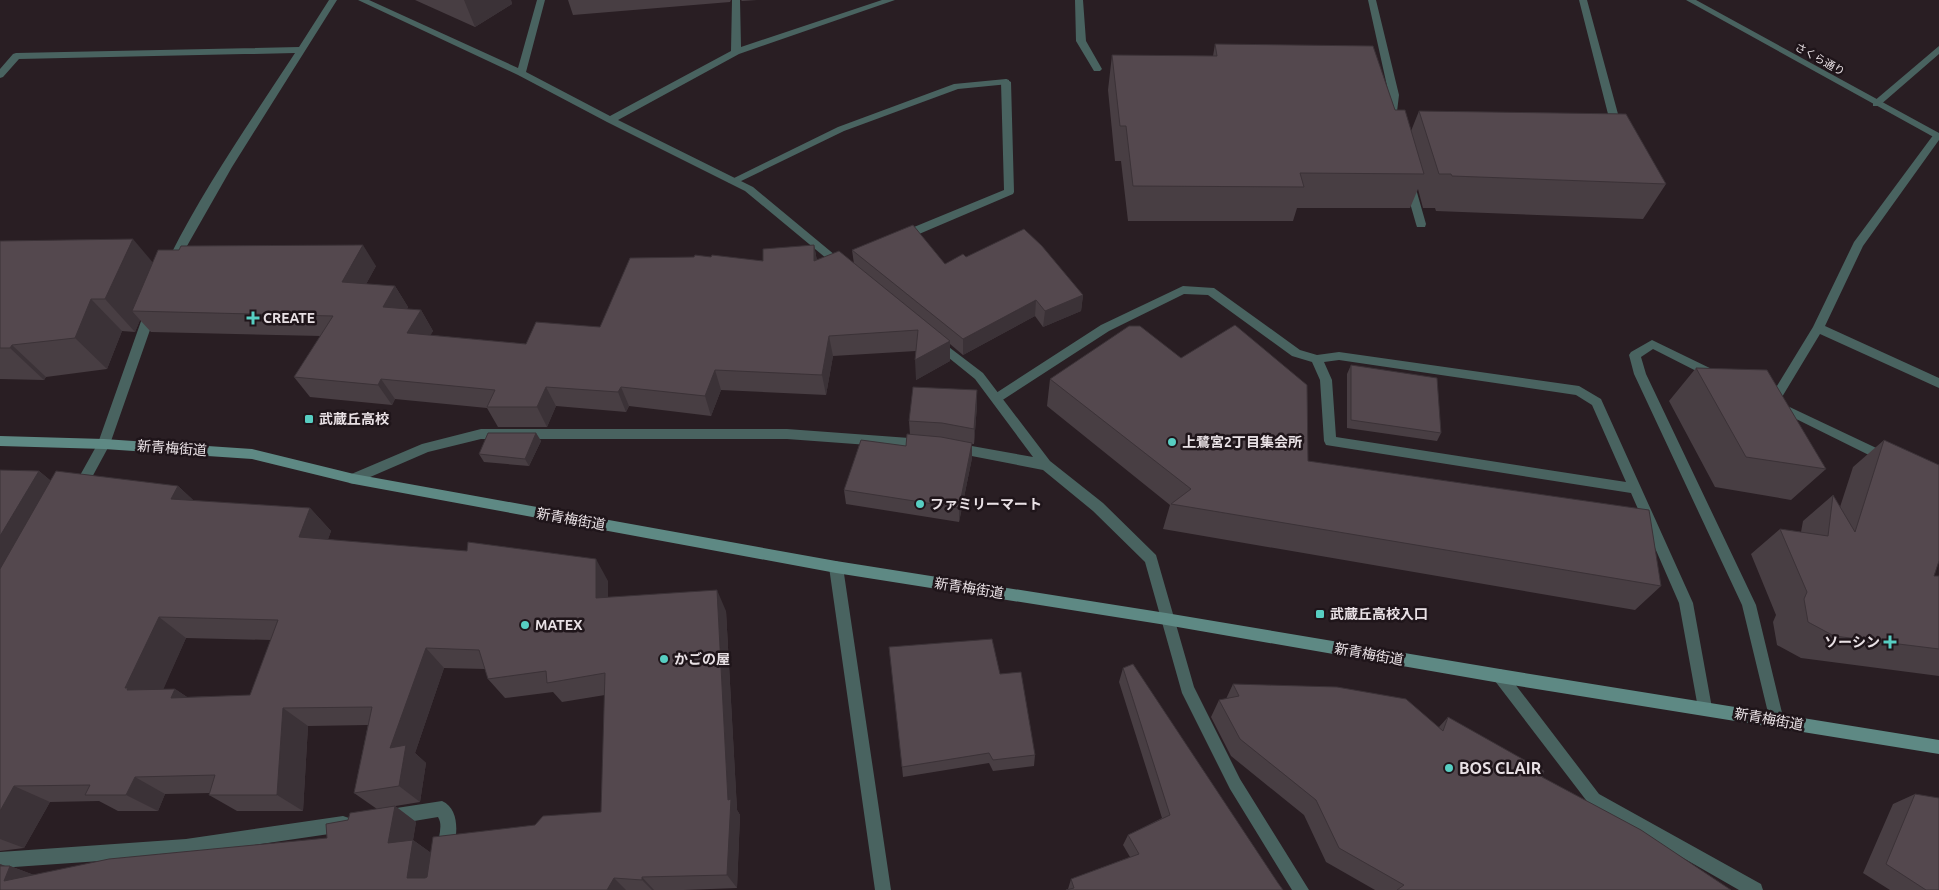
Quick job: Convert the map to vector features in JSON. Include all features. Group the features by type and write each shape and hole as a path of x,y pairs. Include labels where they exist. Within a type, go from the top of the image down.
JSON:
{"main road":[{"name":"新青梅街道","path":"0,442 104,444 252,454 354,479 836,567 1166,619 1500,676 1939,747"}],"street":[{"path":"169,270 180,244 234,153 333,0"},
{"path":"362,0 521,73 610,120 749,189 845,264"},
{"path":"521,73 542,0"},
{"path":"736,0 736,52"},
{"path":"610,120 736,52 891,0"},
{"path":"1079,0 1081,41 1097,69"},
{"path":"1372,0 1394,94 1391,119 1394,129"},
{"path":"1583,0 1613,114"},
{"name":"さくら通り","path":"1690,0 1876,104 1938,136"},
{"path":"1876,104 1939,49"},
{"path":"0,75 16,56 302,50"},
{"path":"733,181 841,129 957,86 1006,82 1009,192 893,240"},
{"path":"1895,463 1768,402 1818,328 1858,245 1938,136"},
{"path":"1408,176 1422,224"},
{"path":"997,398 1105,328 1183,290 1210,291 1296,353 1317,359 1339,356 1579,391 1597,402 1686,603 1705,708"},
{"path":"71,503 104,444 157,297"},
{"path":"1818,328 1939,383"},
{"path":"924,332 979,376 1046,465 1098,507 1151,559 1166,619 1187,688 1235,784 1301,890"},
{"path":"1729,383 1652,344 1635,355 1640,374 1749,605 1777,721"},
{"path":"1317,359 1326,380 1330,441 1637,489"},
{"path":"354,479 426,448 481,434 786,434 937,445 1046,465"},
{"path":"836,567 883,890"},
{"path":"1500,676 1594,798 1755,890"},
{"path":"373,819 442,809 450,820 442,864"},
{"path":"0,860 186,847 354,822"}],"building":[{"path":"1215,44 1373,46 1395,110 1405,110 1424,174 1300,173 1304,187 1133,186 1126,126 1120,126 1112,55 1217,56"},
{"path":"1419,111 1626,114 1666,184 1439,174"},
{"path":"913,225 945,264 963,254 966,257 1024,229 1042,246 1083,295 1045,311 1036,300 963,339 852,250"},
{"path":"133,239 105,299 91,299 75,338 0,348 0,241"},
{"path":"363,245 342,282 395,286 383,307 421,310 407,333 526,344 536,322 600,327 630,258 694,257 695,255 711,257 712,255 763,261 763,249 814,245 814,261 839,251 950,341 915,360 918,330 829,336 822,375 715,370 705,396 621,387 618,392 546,387 537,407 487,407 495,390 381,379 378,385 294,377 333,316 132,311 158,250 179,250 181,246"},
{"path":"1235,325 1307,385 1308,461 1649,510 1661,586 1171,504 1191,489 1050,379 1129,326 1140,326 1181,358"},
{"path":"1351,365 1437,378 1441,433 1351,420"},
{"path":"1696,368 1767,370 1826,469 1746,457"},
{"path":"913,387 977,390 974,429 942,423 909,421"},
{"path":"488,433 536,433 525,459 479,454"},
{"path":"907,434 941,437 972,443 959,508 844,490 861,440 906,446"},
{"path":"1884,440 1939,465 1939,561 1934,576 1939,576 1939,649 1834,636 1808,622 1804,599 1807,592 1780,529 1828,536 1833,495 1855,532"},
{"path":"0,470 39,471 0,536"},
{"path":"56,471 178,486 171,499 310,508 299,537 467,551 468,542 596,559 596,598 717,590 728,800 731,799 727,875 642,877 642,880 614,878 607,890 0,890 0,866 10,866 4,881 109,859 327,838 326,824 348,820 350,813 395,806 388,843 413,840 407,878 425,878 427,877 433,837 535,825 543,816 601,812 605,673 547,683 546,671 488,679 479,650 426,648 390,748 406,745 399,786 354,793 372,707 283,708 277,795 209,795 215,775 135,777 126,795 85,795 90,785 14,786 0,811 0,569","holes":["159,617 278,620 250,695 171,698 175,689 127,690 128,688 125,688"]},
{"path":"992,639 1000,674 1021,672 1035,755 993,760 989,753 902,767 889,647"},
{"path":"1133,664 1283,890 1066,890 1074,888 1071,879 1139,854 1128,835 1170,815 1123,668"},
{"path":"1233,684 1337,687 1406,699 1443,731 1448,717 1544,771 1542,777 1641,830 1731,890 1397,890 1404,885 1339,848 1316,800 1240,739 1219,700 1239,696"},
{"path":"1915,794 1939,798 1939,890 1926,890 1886,864"}],"place":[{"name":"CREATE","path":"253,318"},
{"name":"武蔵丘高校","path":"309,419"},
{"name":"上鷺宮2丁目集会所","path":"1172,442"},
{"name":"ファミリーマート","path":"920,504"},
{"name":"武蔵丘高校入口","path":"1320,614"},
{"name":"MATEX","path":"525,625"},
{"name":"ソーシン","path":"1890,642"},
{"name":"かごの屋","path":"664,659"},
{"name":"BOS CLAIR","path":"1449,768"}]}
